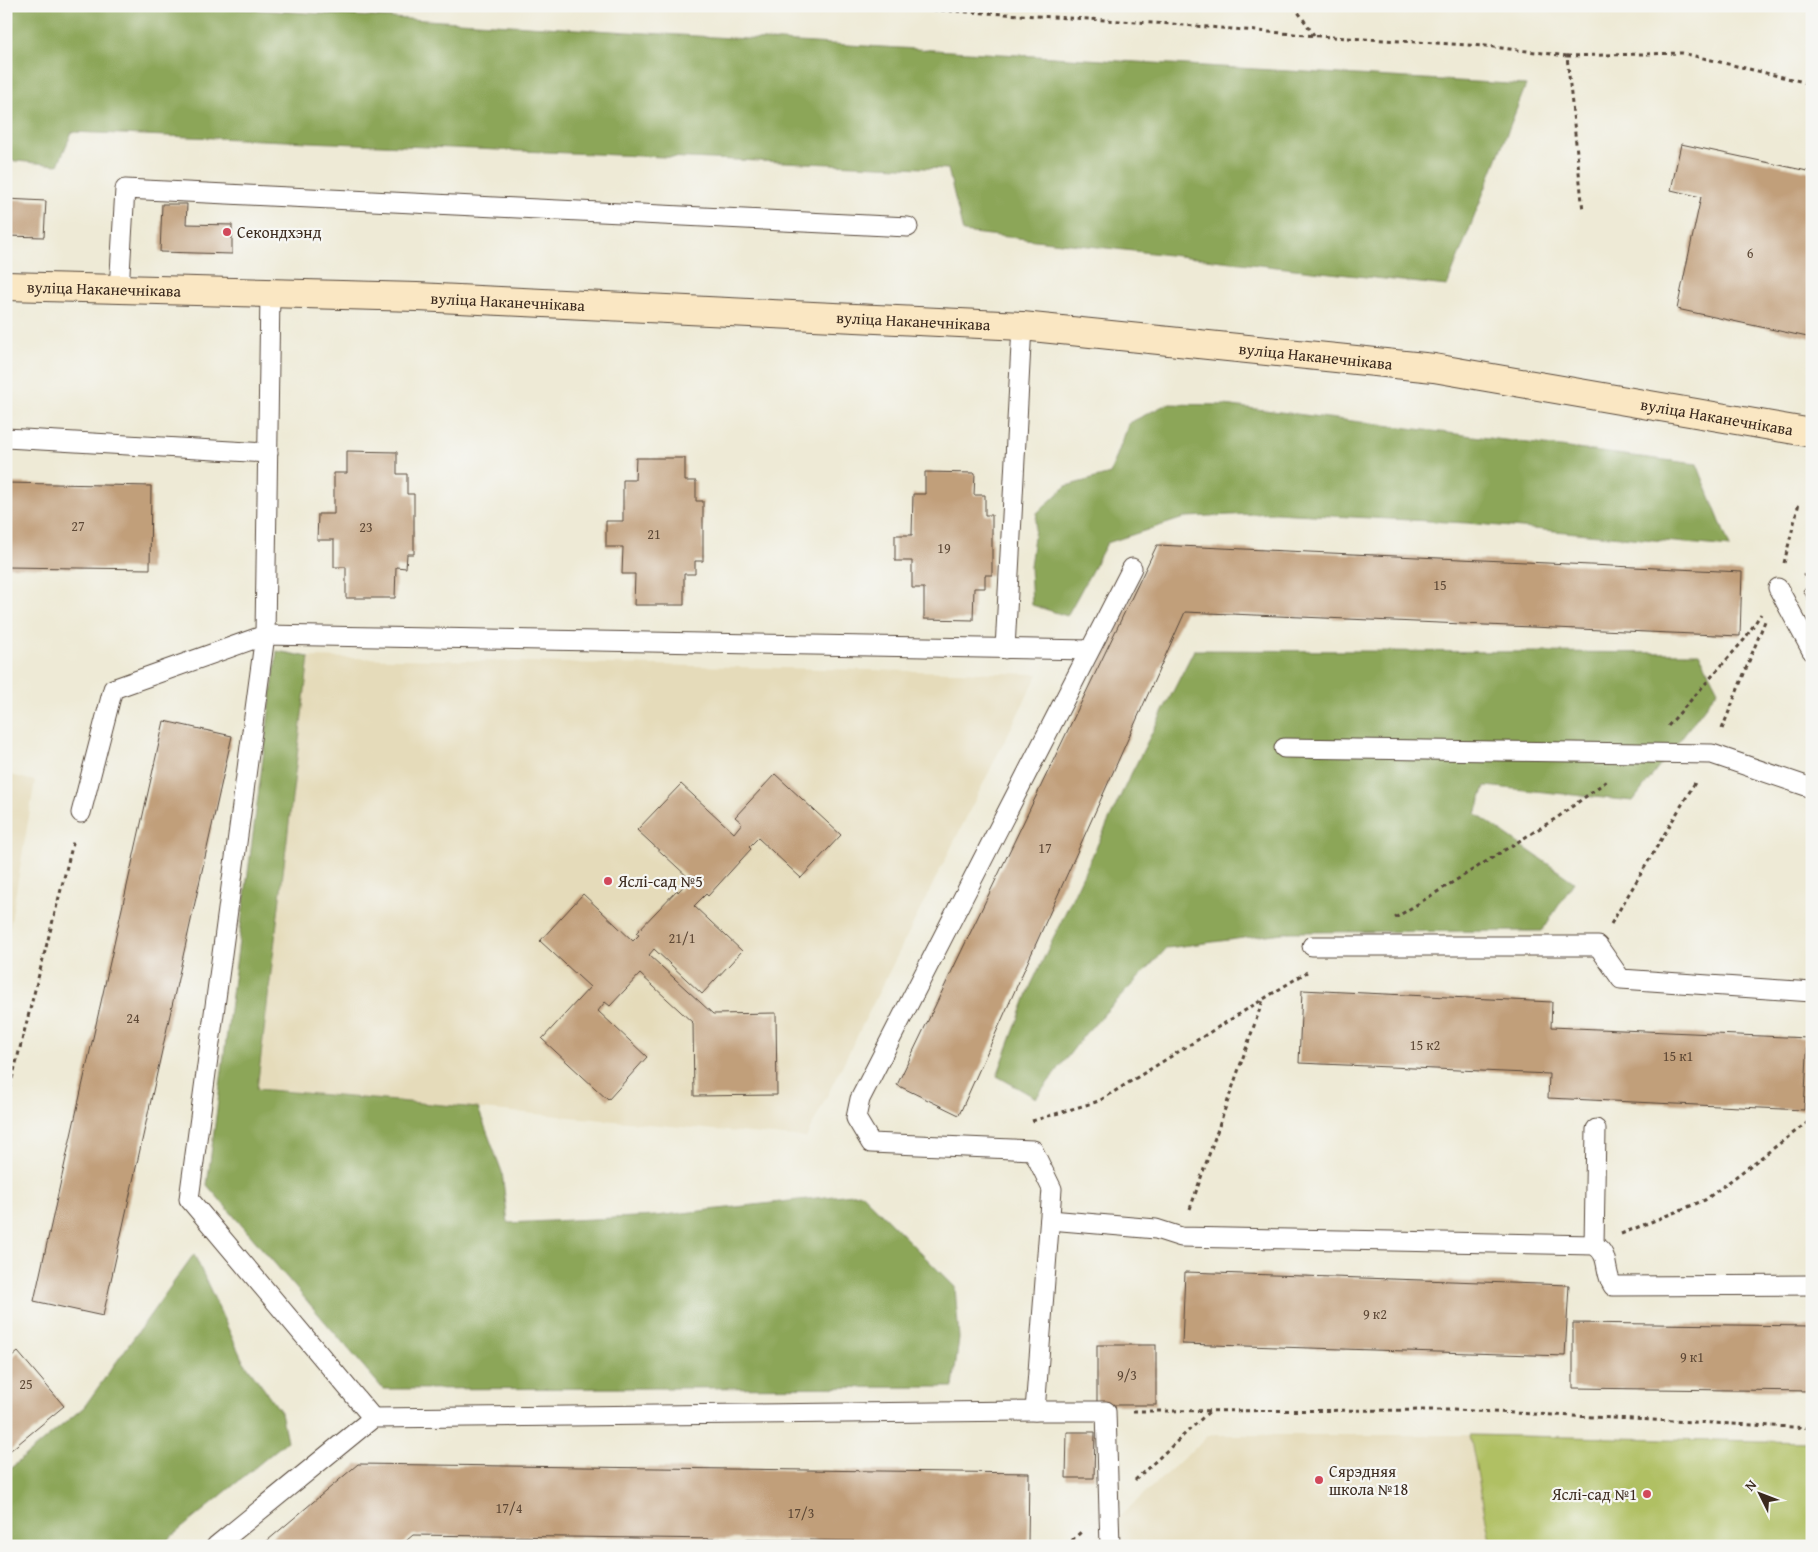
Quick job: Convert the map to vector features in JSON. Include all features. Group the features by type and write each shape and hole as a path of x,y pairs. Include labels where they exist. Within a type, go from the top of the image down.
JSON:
{"main road":[{"name":"вуліца Наканечнікава","path":"6,286 418,297 1022,326 1434,368 1812,433"}],"lane":[{"path":"119,290 124,189 908,227"},
{"path":"270,293 265,635 189,1199 373,1418"},
{"path":"1005,649 1022,326"},
{"path":"6,438 268,453"},
{"path":"1036,1411 1052,1189 1033,1150 871,1143 856,1118 860,1099 1132,568"},
{"path":"1778,588 1812,650"},
{"path":"81,813 113,689 265,635 1089,650"},
{"path":"1284,748 1712,754 1812,788"},
{"path":"1312,946 1598,946 1621,979 1812,992"},
{"path":"1594,1245 1596,1129"},
{"path":"1050,1220 1156,1230 1181,1237 1594,1245 1602,1250 1605,1257 1607,1276 1613,1286 1812,1285"},
{"path":"216,1546 373,1418 1036,1411 1106,1411 1110,1546"}],"path":[{"path":"869,6 1171,24 1314,36 1486,46 1567,56 1682,52 1812,84"},
{"path":"1294,6 1314,36"},
{"path":"1567,56 1583,211"},
{"path":"1391,920 1558,817 1645,753 1744,640 1778,588 1799,503"},
{"path":"1778,588 1812,572"},
{"path":"6,1102 81,813"},
{"path":"1023,1124 1099,1101 1349,946"},
{"path":"1181,1237 1263,1000"},
{"path":"1594,1245 1705,1200 1812,1119"},
{"path":"1066,1546 1211,1410"},
{"path":"1106,1411 1454,1410 1812,1428"}],"shaded area":[{"name":"Яслі-сад №5","path":"309,657 1038,674 806,1138 257,1089"},
{"path":"6,774 35,781 6,950"},
{"path":"1209,1435 1470,1435 1812,1442 1812,1546 1087,1546"}],"green space":[{"path":"6,6 189,6 1526,85 1447,286 963,232 948,169 72,132 58,165 6,160"},
{"path":"1167,404 1224,405 1697,464 1730,547 1467,523 1275,513 1187,517 1107,543 1067,616 1032,605 1030,567 1037,513 1066,486 1110,474 1129,423"},
{"path":"1194,650 1699,653 1718,690 1633,801 1485,786 1476,814 1574,882 1542,931 1290,932 1167,948 1085,1034 1036,1098 997,1076 1031,985 1128,780"},
{"path":"277,651 309,657 257,1089 478,1108 502,1172 508,1223 656,1216 861,1193 955,1287 959,1338 953,1387 383,1389 207,1185"},
{"path":"194,1254 242,1359 281,1412 287,1441 160,1546 6,1546 6,1472 84,1407"},
{"name":"Яслі-сад №1","path":"1470,1435 1812,1442 1812,1546 1491,1546"}],"building":[{"path":"1681,144 1812,172 1812,338 1677,309 1701,197 1671,190"},
{"path":"6,199 46,201 44,237 6,236"},
{"path":"162,204 187,204 186,224 232,225 232,254 160,252"},
{"path":"347,451 397,452 397,474 407,474 407,494 414,494 414,554 407,554 406,568 396,567 395,598 346,598 346,567 334,567 334,540 317,540 318,514 334,514 334,473 347,473"},
{"path":"636,458 685,458 685,481 696,481 696,501 703,501 703,561 695,561 695,574 684,574 684,605 634,605 635,574 622,574 623,547 606,547 606,521 623,521 623,480 635,480"},
{"path":"925,472 975,473 974,495 985,495 985,515 992,515 992,575 985,575 985,588 974,588 973,620 924,619 924,588 912,588 912,561 895,561 895,535 912,535 913,494 925,494"},
{"path":"6,483 151,486 150,569 6,567"},
{"path":"1157,545 1742,572 1740,636 1185,612 959,1115 897,1085"},
{"path":"1812,586 1812,607 1803,590"},
{"path":"164,721 232,736 103,1316 34,1301"},
{"name":"Яслі-сад №5","path":"775,774 841,835 801,878 758,838 749,847 751,849 708,896 706,894 694,906 742,951 702,994 654,949 649,955 713,1014 776,1013 777,1095 694,1096 693,1023 640,974 610,1006 605,1002 598,1011 647,1057 608,1100 542,1039 590,987 540,941 583,894 633,941 639,935 636,933 690,879 637,830 681,784 734,833 742,823 735,817"},
{"path":"1302,990 1552,1002 1551,1027 1808,1038 1804,1110 1548,1098 1549,1074 1299,1063"},
{"path":"1185,1272 1569,1285 1565,1356 1182,1344"},
{"path":"1573,1323 1812,1326 1812,1391 1573,1388"},
{"path":"1097,1345 1156,1345 1156,1405 1097,1405"},
{"path":"18,1352 64,1406 6,1454 6,1362"},
{"path":"1067,1432 1095,1432 1094,1478 1066,1478"},
{"path":"358,1464 1029,1473 1028,1543 413,1535 400,1546 261,1546"}],"place":[{"name":"Секондхэнд","path":"227,232"},
{"name":"Яслі-сад №5","path":"608,881"},
{"name":"Сярэдняя школа №18","path":"1319,1480"},
{"name":"Яслі-сад №1","path":"1647,1494"}]}
